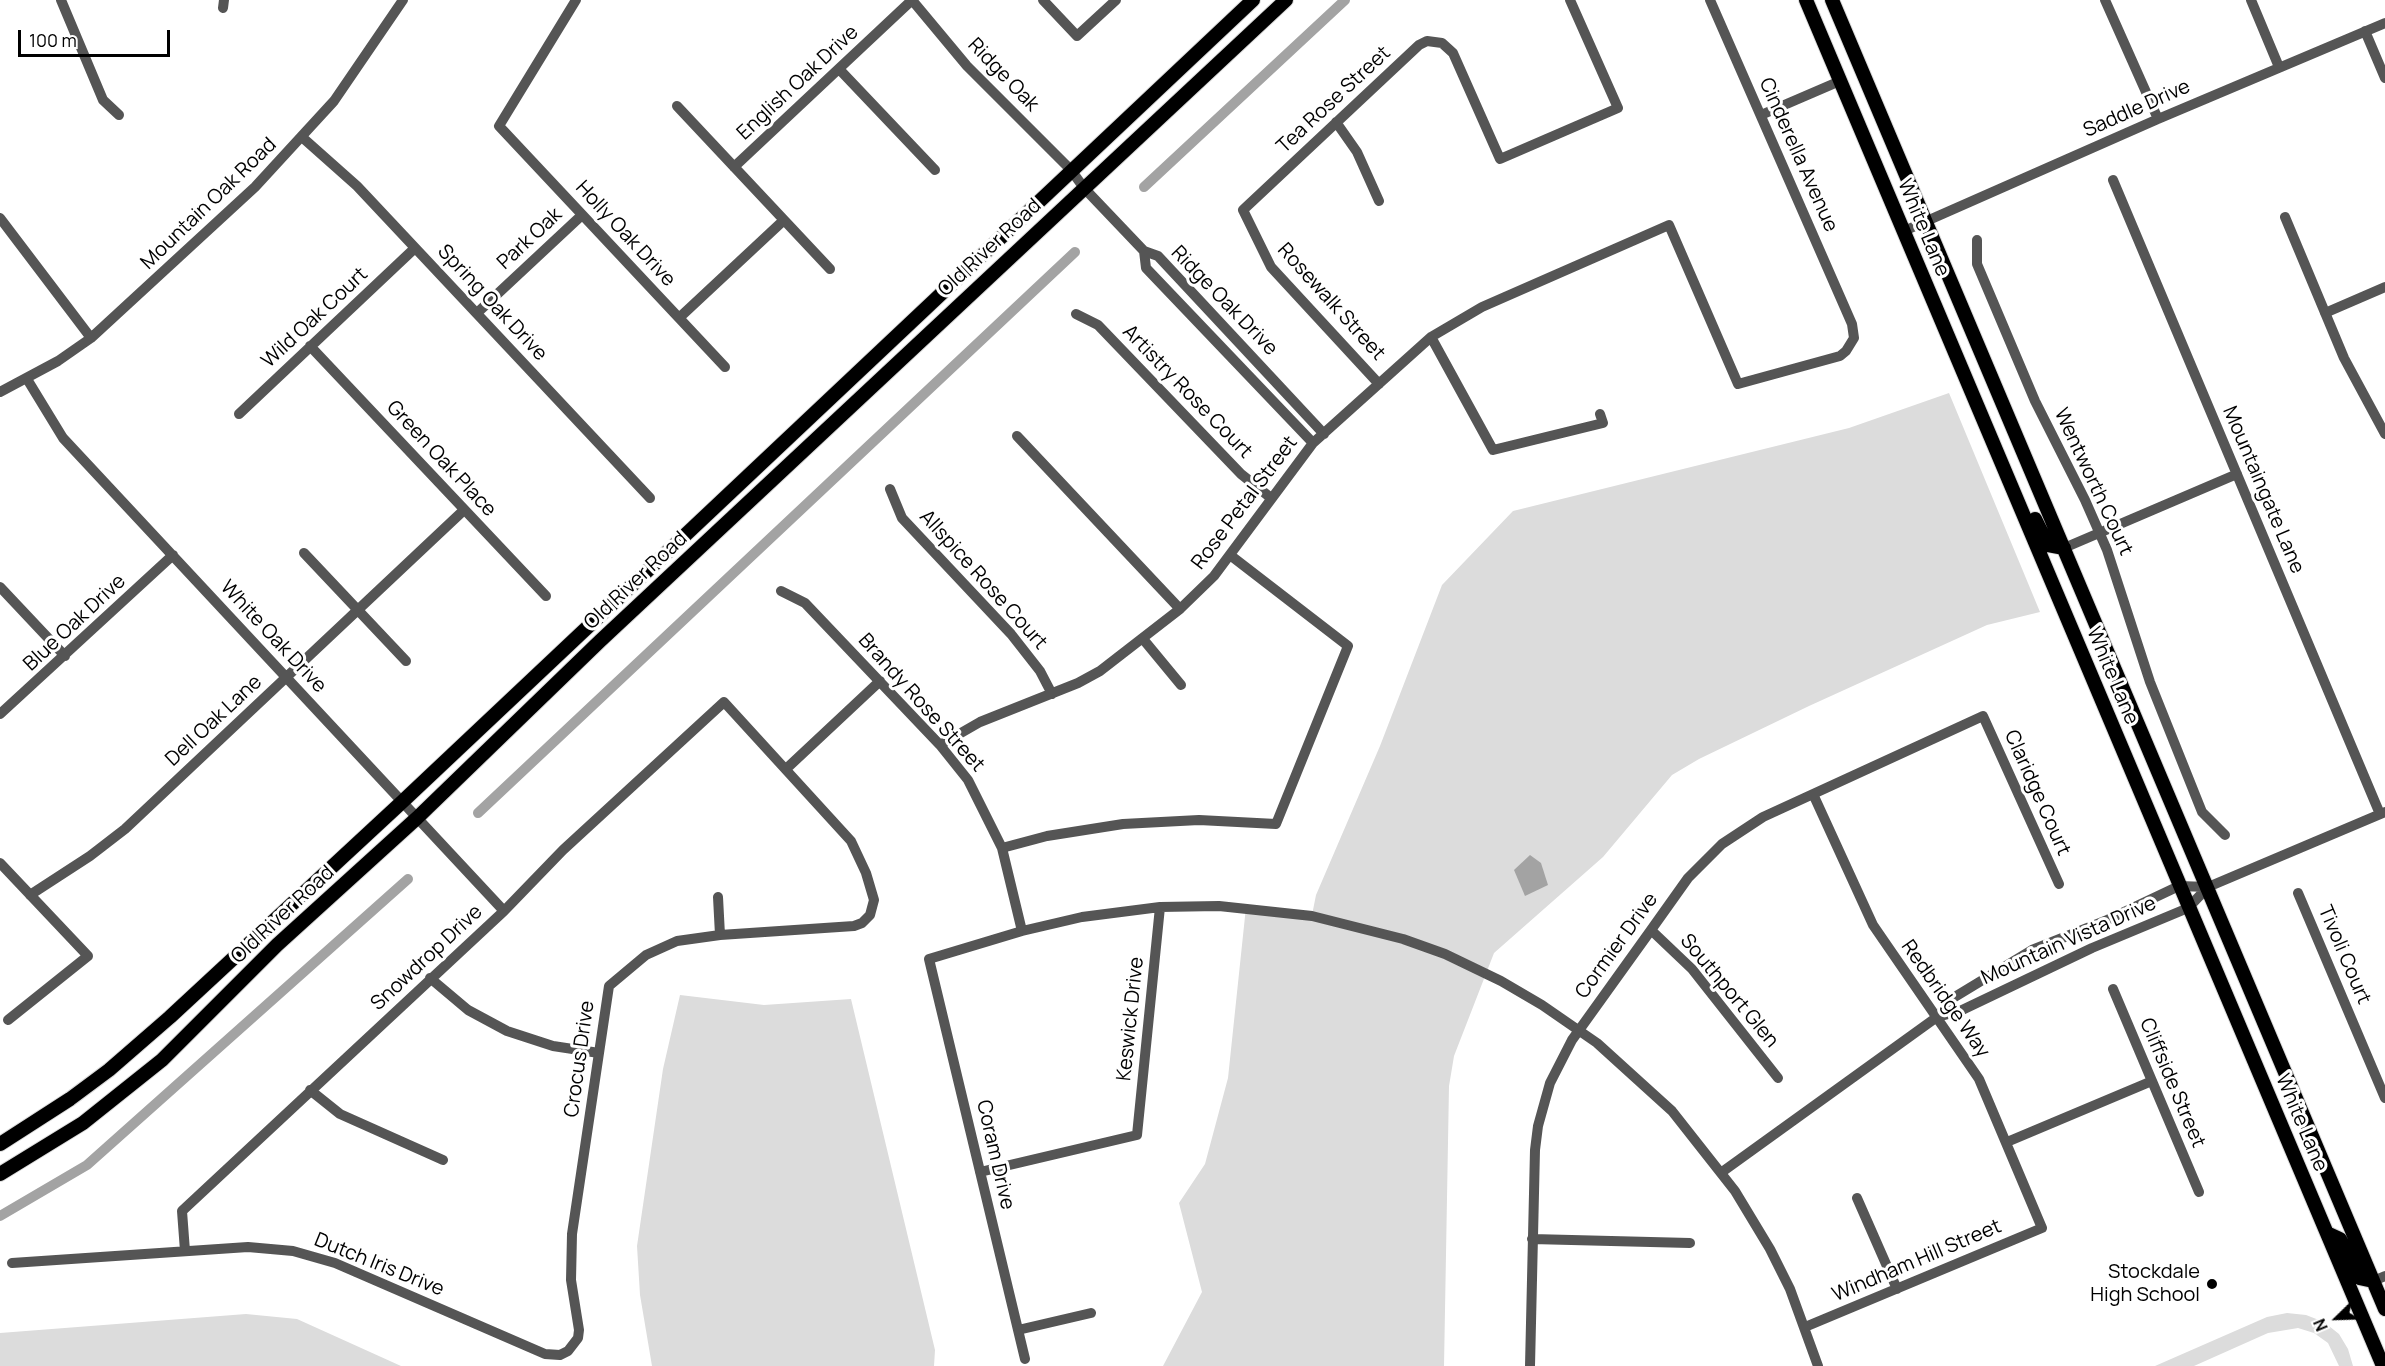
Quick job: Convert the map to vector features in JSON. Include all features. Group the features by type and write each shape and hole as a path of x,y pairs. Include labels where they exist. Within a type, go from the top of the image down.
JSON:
{"main road":[{"name":"Old River Road","path":"0,1144 70,1099 146,1039 402,802 1252,0"},
{"name":"Old River Road","path":"0,1174 83,1123 162,1059 277,945 417,818 600,641 1286,0"},
{"name":"White Lane","path":"1806,0 2383,1366"},
{"name":"White Lane","path":"1833,0 2208,887 2379,1278 2385,1309"},
{"path":"2005,470 2018,480 2048,545 2064,548"},
{"path":"2327,1233 2340,1239 2359,1278 2379,1278"}],"street":[{"path":"61,0 103,100 119,115"},
{"name":"Mountain Oak Road","path":"0,392 27,379 91,338 255,187 303,138 361,65 403,0"},
{"name":"Holly Oak Drive","path":"576,0 499,126 725,367"},
{"name":"English Oak Drive","path":"735,167 912,0"},
{"name":"Ridge Oak","path":"912,0 968,66 1071,170"},
{"path":"1043,0 1077,36 1116,0"},
{"name":"Tea Rose Street","path":"1243,210 1419,45 1427,41 1442,43 1455,56 1500,159 1618,108 1570,0"},
{"name":"Cinderella Avenue","path":"1710,0 1852,324 1851,345 1840,356 1738,384"},
{"path":"2105,0 2158,119"},
{"path":"2251,0 2280,68"},
{"name":"Saddle Drive","path":"1904,231 2158,119 2385,23"},
{"path":"2365,31 2385,78"},
{"path":"839,69 935,170"},
{"path":"1761,115 1840,81"},
{"path":"677,106 830,269"},
{"path":"1336,123 1357,152 1379,201"},
{"name":"Spring Oak Drive","path":"303,138 357,186 650,498"},
{"name":"Ridge Oak Drive","path":"1071,170 1084,188 1144,251 1158,256 1324,434"},
{"name":"Mountaingate Lane","path":"2113,180 2383,813"},
{"name":"Rosewalk Street","path":"1243,210 1271,267 1379,384"},
{"name":"Park Oak","path":"477,313 582,215"},
{"path":"2285,217 2344,358 2385,434"},
{"path":"0,218 91,338"},
{"path":"679,318 784,220"},
{"name":"Rose Petal Street","path":"940,745 980,722 1052,694 1100,671 1143,639 1180,609 1214,576 1313,443 1431,337 1482,307 1669,225 1738,384"},
{"name":"Wentworth Court","path":"1977,240 1977,264 2035,401 2100,532 2150,682 2202,812 2225,835"},
{"name":"Wild Oak Court","path":"239,414 415,248"},
{"name":"Ridge Oak Drive","path":"1144,251 1146,268 1313,443"},
{"path":"2325,313 2385,287"},
{"name":"Artistry Rose Court","path":"1076,314 1098,325 1241,474 1270,498"},
{"path":"1431,337 1493,450 1603,423 1600,414"},
{"name":"Green Oak Place","path":"310,346 546,596"},
{"name":"White Oak Drive","path":"27,379 63,438 504,911"},
{"path":"1017,436 1180,609"},
{"path":"2064,548 2237,474"},
{"name":"Allspice Rose Court","path":"890,489 902,518 1019,643 1052,694"},
{"name":"Dell Oak Lane","path":"30,895 63,875 125,829 464,510"},
{"path":"304,553 406,661"},
{"name":"Blue Oak Drive","path":"0,714 172,555"},
{"path":"1002,848 1047,836 1123,824 1199,820 1276,824 1348,646 1230,555"},
{"path":"0,587 65,656"},
{"name":"Brandy Rose Street","path":"781,591 805,603 940,745 968,780 1002,848 1022,931"},
{"path":"1143,639 1181,685"},
{"path":"786,769 880,681"},
{"name":"Snowdrop Drive","path":"185,1251 182,1211 724,702 786,769"},
{"name":"Cormier Drive","path":"1530,1366 1532,1239 1538,1126 1550,1083 1580,1030 1688,878 1722,844 1762,817 1983,717"},
{"name":"Claridge Court","path":"1983,717 2059,884"},
{"name":"Crocus Drive","path":"545,1354 553,1355 568,1351 578,1338 571,1280 572,1234 609,986 631,966 662,947 696,937 854,926 869,917 874,900 860,857 841,828 786,769"},
{"name":"Redbridge Way","path":"1813,794 1873,925 1979,1078 2042,1228"},
{"name":"Mountain Vista Drive","path":"1937,1017 1960,1011 2092,948 2188,908 2208,887 2383,813"},
{"path":"0,863 88,957 9,1020"},
{"name":"Mountain Vista Drive","path":"1722,1172 1937,1017 1953,998 2032,950 2104,921 2179,886 2208,887"},
{"name":"Tivoli Court","path":"2298,893 2385,1098"},
{"path":"718,897 720,935"},
{"path":"1022,931 1082,917 1160,907 1260,909 1312,916 1371,929 1445,954 1486,973 1580,1030 1656,1095 1722,1172 1770,1249 1805,1327 1818,1366"},
{"name":"Keswick Drive","path":"980,1172 1137,1135 1160,907"},
{"name":"Southport Glen","path":"1651,930 1692,969 1778,1078"},
{"name":"Coram Drive","path":"1022,931 929,959 1025,1359"},
{"path":"430,978 468,1010 507,1032 553,1046 599,1053"},
{"name":"Cliffside Street","path":"2113,988 2199,1192"},
{"path":"2007,1142 2152,1081"},
{"path":"310,1090 340,1114 443,1160"},
{"path":"1857,1198 1897,1289"},
{"name":"Windham Hill Street","path":"1805,1327 2042,1228"},
{"path":"1532,1239 1690,1243"},
{"name":"Dutch Iris Drive","path":"12,1263 248,1247 272,1248 314,1256 545,1354"},
{"path":"1018,1330 1091,1313"}],"shaded area":[{"path":"1949,393 2040,612 1987,625 1809,706 1699,759 1672,775 1603,857 1494,953 1454,1056 1449,1086 1444,1366 1163,1366 1202,1292 1179,1203 1205,1164 1228,1078 1246,907 1312,915 1316,895 1380,746 1442,585 1513,511 1849,428"},
{"path":"1530,855 1541,863 1548,885 1525,896 1514,870"},
{"path":"680,995 764,1005 851,999 935,1350 934,1366 652,1366 640,1295 637,1246 663,1069"},
{"path":"2287,1313 2306,1315 2324,1322 2339,1334 2348,1349 2353,1366 2339,1366 2328,1343 2314,1333 2298,1328 2268,1333 2194,1366 2155,1366 2267,1317"},
{"path":"246,1314 297,1319 401,1366 0,1366 0,1333"}],"waterway":[{"path":"1144,187 1345,0"},
{"path":"478,813 1075,252"},
{"path":"0,1216 87,1165 408,879"}],"place":[{"name":"Stockdale High School","path":"2212,1284"}]}
